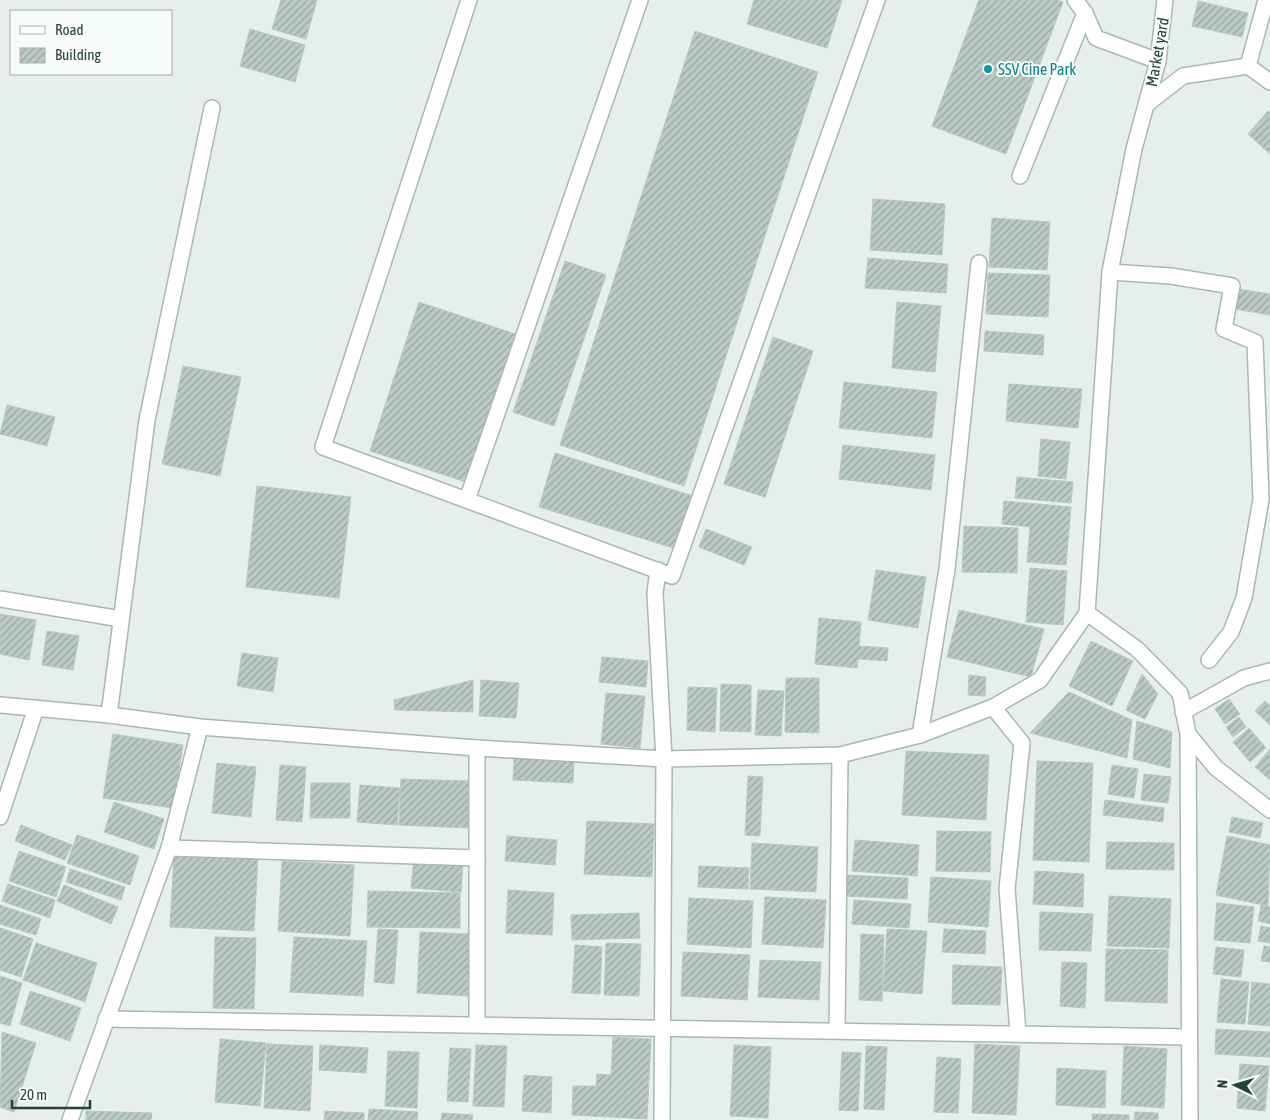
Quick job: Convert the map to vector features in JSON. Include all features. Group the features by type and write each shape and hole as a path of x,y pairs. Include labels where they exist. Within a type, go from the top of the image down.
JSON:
{"street":[{"path":"469,0 324,447 672,576 877,0"},
{"path":"466,500 640,0"},
{"path":"1075,0 1085,13 1096,38 1158,61"},
{"name":"Market yard","path":"1086,613 1110,272 1123,196 1158,61 1165,0"},
{"path":"1248,66 1266,0"},
{"path":"1020,176 1085,13"},
{"path":"1147,104 1183,76 1248,66 1270,82"},
{"path":"109,714 147,420 212,108"},
{"path":"920,735 948,569 979,262"},
{"path":"1110,272 1171,276 1232,286 1224,330 1255,342 1260,499 1244,598 1231,632 1209,660"},
{"path":"658,570 655,593 664,759 662,1120"},
{"path":"0,599 122,619"},
{"path":"0,705 109,714 200,728 477,748 664,759 840,755 920,735 993,707 1040,680 1086,613 1137,649 1180,693 1188,734 1190,1120"},
{"path":"1183,712 1244,678 1270,671"},
{"path":"993,707 1022,743 1007,889 1018,1033"},
{"path":"0,818 36,708"},
{"path":"70,1120 169,848 200,728"},
{"path":"1188,734 1216,768 1268,806"},
{"path":"477,748 477,1023"},
{"path":"837,1030 840,755"},
{"path":"169,848 477,858"},
{"path":"106,1019 477,1023 1189,1037"}],"building":[{"path":"281,0 317,0 306,39 272,29"},
{"path":"754,0 842,0 827,48 747,24"},
{"path":"979,0 1058,0 1063,2 1006,154 932,126"},
{"path":"1198,1 1248,13 1242,37 1192,26"},
{"path":"250,29 305,45 295,82 240,66"},
{"path":"695,31 818,72 684,486 560,445"},
{"path":"1268,111 1270,113 1270,154 1248,134"},
{"path":"873,199 945,204 942,255 870,250"},
{"path":"992,218 1050,222 1047,270 989,267"},
{"path":"868,258 948,264 946,293 865,288"},
{"path":"565,261 606,275 554,426 513,412"},
{"path":"988,273 1050,275 1048,317 986,314"},
{"path":"1238,289 1270,294 1270,315 1235,309"},
{"path":"419,302 518,335 469,483 370,451"},
{"path":"897,302 941,306 935,372 892,368"},
{"path":"985,331 1044,335 1043,355 984,351"},
{"path":"773,337 813,351 765,497 724,484"},
{"path":"183,366 241,377 220,476 162,464"},
{"path":"844,382 937,392 932,438 839,428"},
{"path":"1009,384 1082,389 1078,428 1006,421"},
{"path":"7,405 55,417 47,446 0,434"},
{"path":"1041,439 1070,442 1066,479 1038,476"},
{"path":"843,445 935,455 931,490 839,479"},
{"path":"555,453 693,496 677,549 539,507"},
{"path":"1017,477 1073,482 1071,503 1015,498"},
{"path":"257,486 351,497 339,598 246,587"},
{"path":"1004,501 1071,507 1066,565 1027,562 1030,527 1002,524"},
{"path":"964,526 1018,528 1017,573 962,572"},
{"path":"706,529 752,547 744,565 699,547"},
{"path":"1030,568 1067,571 1063,625 1026,622"},
{"path":"876,570 926,577 918,628 868,620"},
{"path":"959,610 1044,629 1031,677 947,657"},
{"path":"0,614 36,620 29,660 0,654"},
{"path":"819,618 861,622 859,646 888,648 887,661 858,659 857,668 815,664"},
{"path":"47,631 79,636 73,670 42,665"},
{"path":"1091,641 1133,661 1112,706 1069,686"},
{"path":"242,653 278,658 273,692 237,686"},
{"path":"602,657 648,661 646,687 599,682"},
{"path":"1142,674 1158,694 1145,719 1126,710"},
{"path":"969,675 986,677 985,696 968,695"},
{"path":"786,678 819,678 819,733 785,732"},
{"path":"473,680 473,712 395,710 394,700"},
{"path":"481,680 519,683 516,718 479,716"},
{"path":"721,684 751,685 751,732 720,731"},
{"path":"688,687 717,688 715,732 687,730"},
{"path":"758,690 784,691 781,736 755,735"},
{"path":"1069,692 1132,720 1127,758 1030,733"},
{"path":"606,693 645,696 640,748 601,744"},
{"path":"1229,699 1240,714 1225,724 1215,709"},
{"path":"1265,701 1270,706 1270,725 1255,711"},
{"path":"1239,717 1246,727 1233,737 1226,727"},
{"path":"1137,721 1172,732 1170,768 1133,759"},
{"path":"1249,728 1266,748 1250,762 1233,742"},
{"path":"113,734 183,745 173,808 103,798"},
{"path":"1270,749 1270,780 1255,767"},
{"path":"906,751 989,755 986,820 902,815"},
{"path":"514,758 574,761 573,783 513,780"},
{"path":"1037,761 1093,763 1089,862 1033,860"},
{"path":"217,763 256,767 251,817 212,813"},
{"path":"280,765 306,767 302,822 276,820"},
{"path":"1112,765 1138,769 1134,798 1108,794"},
{"path":"1144,774 1171,777 1168,803 1141,800"},
{"path":"748,776 763,777 760,836 745,835"},
{"path":"401,779 471,781 469,828 399,825"},
{"path":"311,783 350,783 350,818 310,818"},
{"path":"360,785 400,788 397,825 357,822"},
{"path":"1105,800 1164,808 1163,822 1103,815"},
{"path":"114,802 164,819 154,849 104,832"},
{"path":"1232,817 1263,823 1260,838 1229,832"},
{"path":"587,821 654,824 652,877 584,874"},
{"path":"21,825 72,845 65,860 15,841"},
{"path":"937,831 991,832 990,872 936,871"},
{"path":"77,835 139,856 130,885 67,863"},
{"path":"507,836 557,840 555,865 505,861"},
{"path":"1227,836 1270,845 1268,906 1216,895"},
{"path":"855,840 919,845 917,876 852,871"},
{"path":"1107,842 1174,843 1174,870 1106,869"},
{"path":"752,843 818,847 816,892 750,889"},
{"path":"19,851 66,867 56,897 9,881"},
{"path":"174,853 258,857 254,931 170,927"},
{"path":"414,858 463,862 461,892 411,888"},
{"path":"282,861 354,865 350,936 278,931"},
{"path":"699,866 749,868 748,889 698,887"},
{"path":"70,869 125,887 121,900 66,882"},
{"path":"1035,871 1084,874 1083,907 1033,904"},
{"path":"845,875 908,878 907,899 844,896"},
{"path":"931,877 991,881 988,927 928,922"},
{"path":"8,884 55,900 50,918 2,901"},
{"path":"64,885 118,907 111,924 57,901"},
{"path":"508,890 554,893 552,935 506,933"},
{"path":"368,891 460,893 460,928 367,927"},
{"path":"1109,896 1171,899 1169,948 1107,946"},
{"path":"765,897 826,900 823,948 762,944"},
{"path":"689,898 753,901 751,948 687,944"},
{"path":"854,900 911,904 909,928 852,924"},
{"path":"1217,903 1254,907 1250,943 1214,940"},
{"path":"0,905 41,919 36,935 0,924"},
{"path":"1261,905 1270,907 1270,924 1258,921"},
{"path":"1040,912 1093,914 1091,951 1039,950"},
{"path":"639,913 640,938 572,940 571,915"},
{"path":"1261,926 1270,928 1270,943 1258,941"},
{"path":"0,928 33,939 21,977 0,970"},
{"path":"378,929 398,930 394,984 374,982"},
{"path":"887,929 927,931 922,994 883,991"},
{"path":"944,929 986,931 985,954 942,952"},
{"path":"420,932 471,934 468,996 417,993"},
{"path":"861,934 884,935 882,1001 859,1000"},
{"path":"215,937 256,938 254,1009 213,1008"},
{"path":"294,937 367,941 363,996 290,992"},
{"path":"36,943 97,963 85,1002 23,980"},
{"path":"606,943 641,944 639,996 604,995"},
{"path":"575,945 602,947 600,994 572,993"},
{"path":"1264,946 1270,947 1270,962 1261,961"},
{"path":"1216,947 1244,950 1241,977 1213,974"},
{"path":"1106,949 1168,950 1167,1003 1105,1001"},
{"path":"683,952 750,955 747,1000 681,996"},
{"path":"760,960 821,962 819,1000 758,997"},
{"path":"1062,962 1087,963 1085,1008 1060,1006"},
{"path":"953,965 1002,967 1000,1005 952,1004"},
{"path":"0,976 22,983 10,1026 0,1023"},
{"path":"1221,979 1249,982 1245,1024 1217,1022"},
{"path":"1252,982 1270,984 1270,1026 1248,1024"},
{"path":"30,991 81,1008 70,1041 20,1024"},
{"path":"1216,1029 1270,1032 1270,1057 1215,1054"},
{"path":"2,1032 36,1043 14,1112 0,1107"},
{"path":"613,1037 651,1039 647,1119 572,1115 573,1086 596,1086 597,1074 611,1075"},
{"path":"220,1039 266,1043 260,1106 215,1102"},
{"path":"267,1044 313,1046 310,1111 264,1108"},
{"path":"975,1044 1020,1046 1016,1115 972,1113"},
{"path":"320,1045 368,1048 366,1073 319,1070"},
{"path":"476,1045 507,1046 504,1107 473,1106"},
{"path":"734,1045 771,1047 768,1118 730,1116"},
{"path":"866,1046 887,1047 884,1110 864,1109"},
{"path":"1124,1046 1167,1049 1164,1108 1121,1105"},
{"path":"450,1048 471,1049 468,1102 447,1101"},
{"path":"388,1051 419,1052 417,1108 385,1106"},
{"path":"842,1052 861,1053 858,1111 839,1110"},
{"path":"937,1057 961,1059 958,1113 934,1112"},
{"path":"1240,1064 1269,1066 1265,1111 1237,1108"},
{"path":"1057,1068 1106,1071 1105,1108 1056,1105"},
{"path":"524,1075 552,1077 551,1113 522,1111"},
{"path":"369,1109 418,1112 417,1120 368,1120"},
{"path":"86,1111 152,1113 151,1120 86,1120"},
{"path":"325,1111 364,1113 364,1120 324,1120"},
{"path":"1135,1112 1158,1113 1158,1120 1134,1120"},
{"path":"442,1113 473,1115 472,1120 441,1120"},
{"path":"1092,1114 1129,1115 1129,1120 1092,1120"}],"place":[{"name":"SSV Cine Park","path":"988,69"}]}
